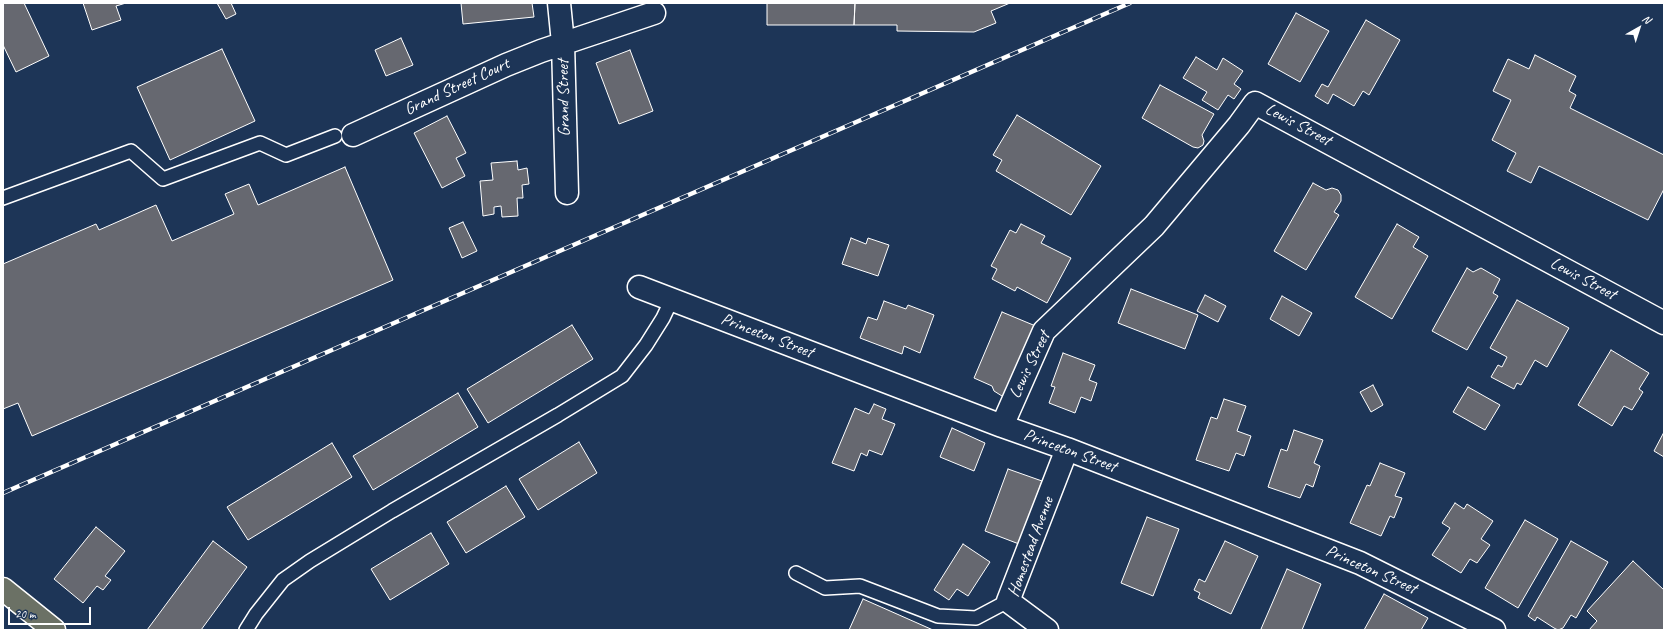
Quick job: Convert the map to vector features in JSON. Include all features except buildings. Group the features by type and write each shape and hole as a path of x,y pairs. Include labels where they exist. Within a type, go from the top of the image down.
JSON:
{"main road":[{"path":"3,589 54,630"}],"street":[{"name":"Grand Street","path":"559,3 563,43 567,193"},
{"name":"Grand Street Court","path":"344,136 506,65 563,43 654,13"},
{"name":"Lewis Street","path":"1002,426 1044,331 1154,226 1238,125 1255,102 1664,323"},
{"name":"Princeton Street","path":"639,287 1002,426 1067,449 1360,563 1494,630"},
{"name":"Homestead Avenue","path":"1047,630 1008,601 1067,449"}],"lane":[{"path":"3,198 131,151 163,179 260,143 286,156 344,136"},
{"path":"246,630 256,614 284,580 310,561 622,376 646,345 663,318 672,299"},
{"path":"796,573 824,588 860,586 938,616 976,618 1008,601"}],"railway":[{"path":"3,493 1130,3"}]}
